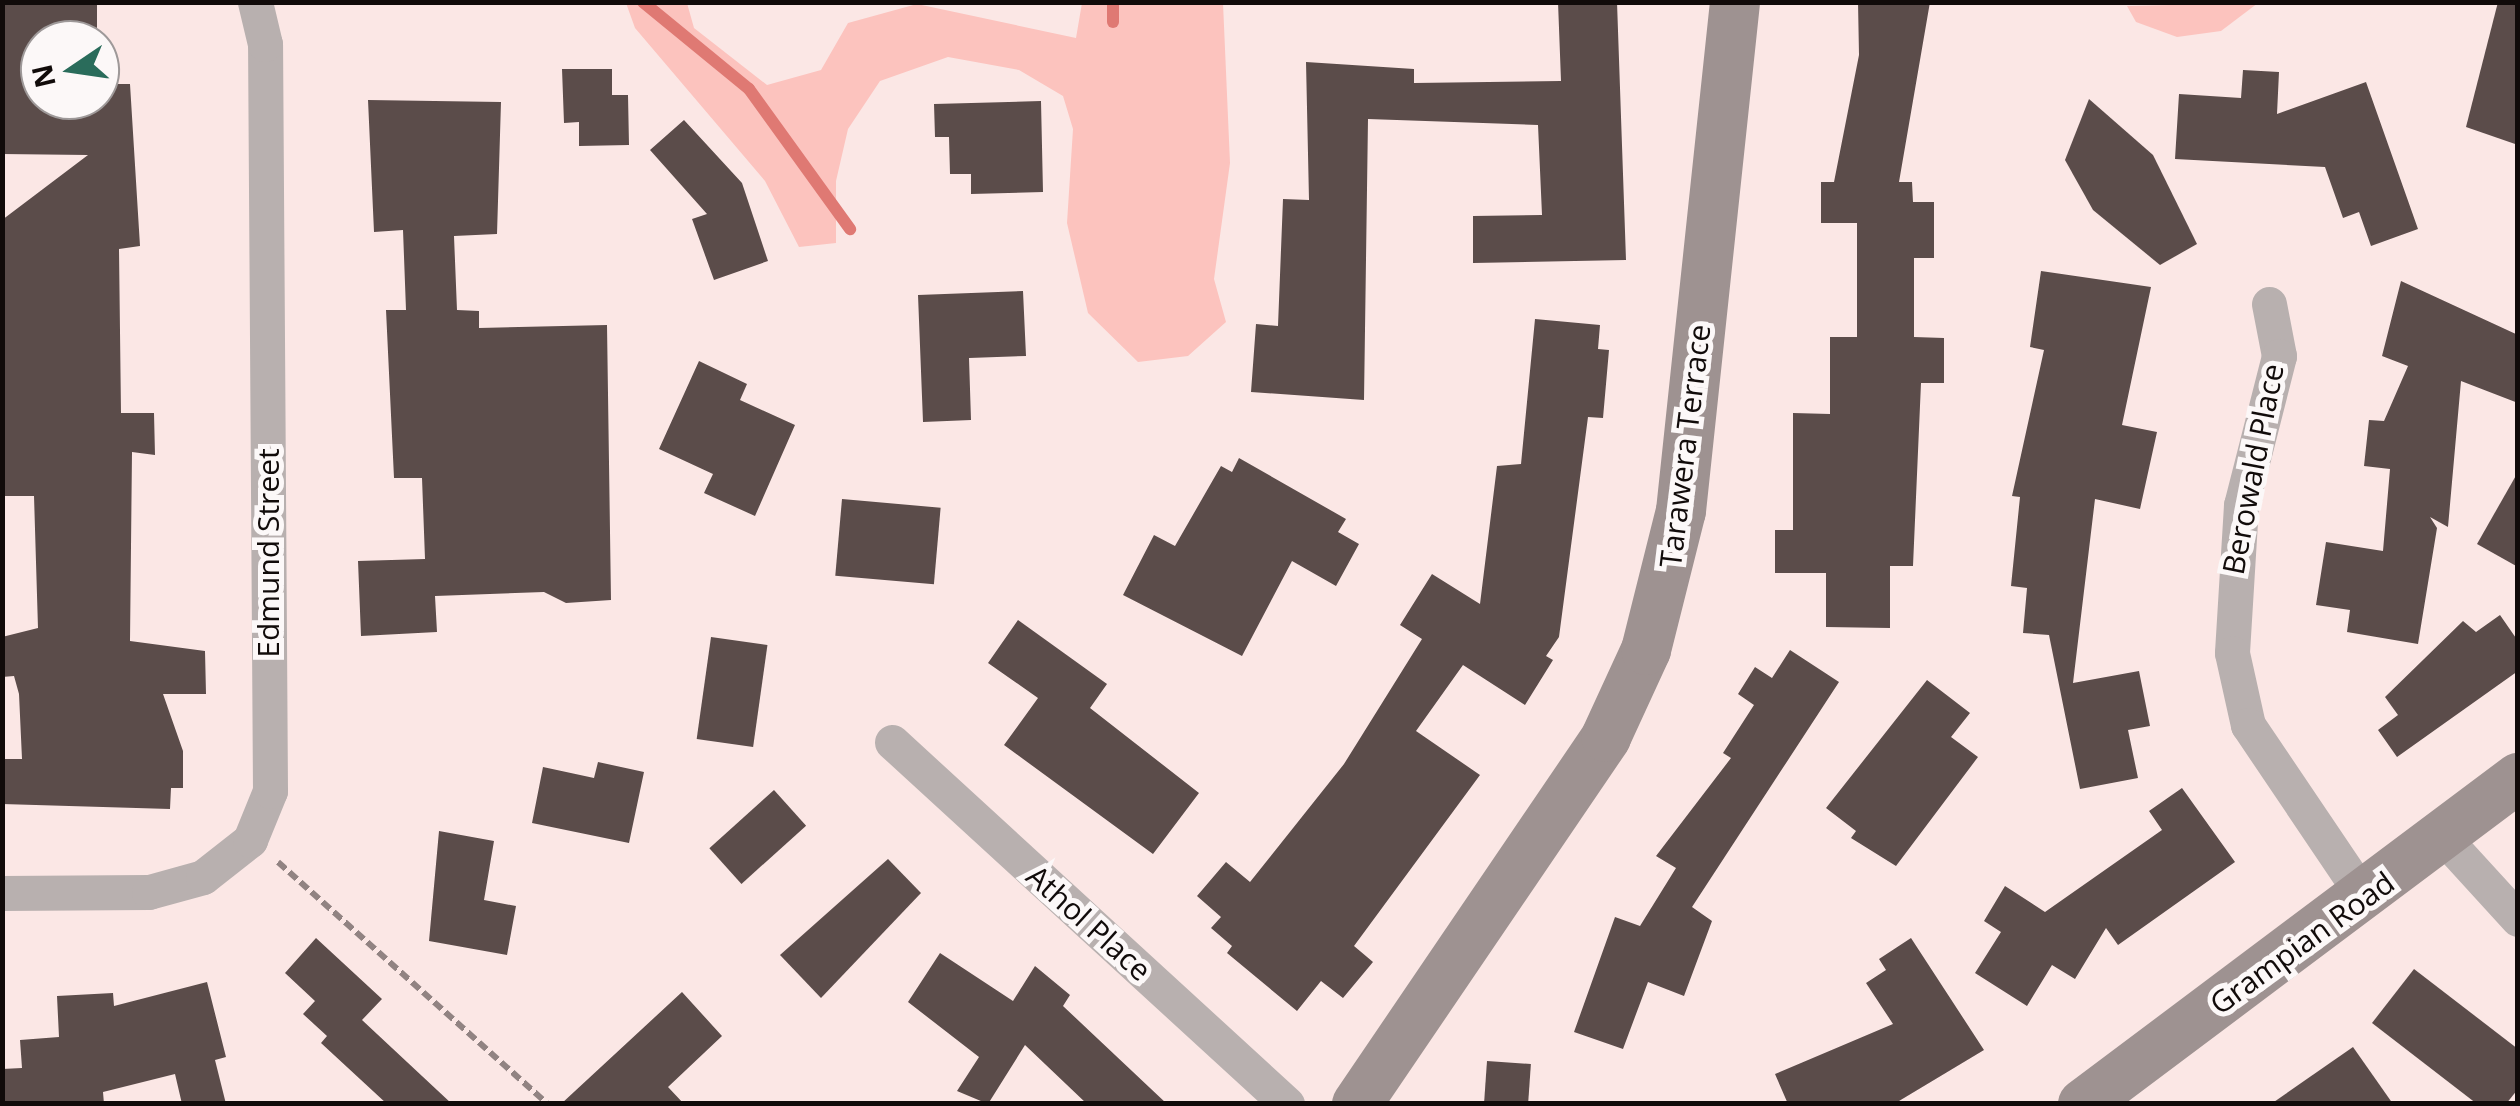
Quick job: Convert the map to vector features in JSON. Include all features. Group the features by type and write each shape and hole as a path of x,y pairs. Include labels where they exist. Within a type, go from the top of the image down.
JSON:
{"street":[{"name":"Edmund Street","path":"2,893 149,892 203,877 250,840 270,790 265,44 254,2"},
{"name":"Tarawera Terrace","path":"1358,1104 1606,737 1646,650 1682,511 1735,2"},
{"name":"Berowald Place","path":"2270,304 2278,356 2241,505 2232,652 2248,725 2364,897"},
{"name":"Athol Place","path":"892,742 1287,1104"},
{"name":"Grampian Road","path":"2083,1104 2518,778"},
{"path":"2443,837 2518,919"}],"path":[{"path":"250,840 548,1104"}],"shaded area":[{"path":"626,3 687,3 694,28 767,85 821,70 848,23 917,4 1076,38 1082,3 1223,3 1230,163 1214,279 1226,322 1188,356 1138,362 1088,313 1067,223 1073,129 1063,96 1019,70 948,57 880,81 848,129 836,181 836,243 799,247 765,181 635,28"},
{"path":"2258,3 2221,31 2177,37 2136,22 2127,6"}],"building":[{"path":"2,2 97,2 97,20 20,20 20,120 120,120 120,84 130,84 140,246 119,249 121,413 154,413 155,455 132,452 130,641 205,651 206,694 163,694 183,751 183,788 171,788 170,809 2,804 2,759 22,759 19,694 14,676 2,677 2,637 38,628 34,496 2,496 2,220 88,155 2,154"},
{"path":"1558,2 1617,2 1626,260 1473,263 1473,216 1542,215 1538,125 1368,119 1364,400 1251,392 1256,324 1278,326 1283,199 1309,200 1306,62 1414,69 1414,83 1561,81"},
{"path":"1858,2 1930,2 1899,182 1912,182 1913,202 1934,202 1934,258 1914,258 1914,337 1944,338 1944,383 1921,383 1913,566 1890,566 1890,628 1826,627 1826,573 1775,573 1775,530 1793,530 1793,413 1830,414 1830,337 1857,337 1857,223 1821,223 1821,182 1834,182 1859,55"},
{"path":"2498,2 2518,2 2518,145 2466,127"},
{"path":"562,69 612,69 612,95 628,95 629,145 579,146 579,122 564,123"},
{"path":"2243,70 2279,72 2277,114 2366,82 2418,229 2371,246 2359,212 2343,218 2325,167 2175,159 2179,94 2241,98"},
{"path":"2089,99 2153,155 2197,244 2160,265 2093,210 2065,160"},
{"path":"368,100 501,102 497,234 454,236 457,310 479,311 479,328 607,325 611,600 566,603 544,592 435,596 437,632 361,636 358,561 425,559 422,478 394,478 386,310 406,310 403,230 374,232"},
{"path":"1041,101 1043,192 971,194 971,174 950,174 949,137 935,137 934,104"},
{"path":"684,120 742,183 768,261 714,280 692,219 707,214 650,150"},
{"path":"2041,271 2151,287 2122,425 2157,432 2140,509 2095,499 2073,683 2139,671 2150,726 2128,730 2138,778 2080,789 2049,635 2023,633 2027,588 2011,586 2020,497 2012,496 2044,350 2030,347"},
{"path":"2401,281 2518,335 2518,403 2461,381 2448,527 2430,517 2437,528 2418,644 2347,632 2350,610 2316,605 2326,542 2383,551 2390,469 2364,466 2369,420 2384,421 2408,366 2382,356"},
{"path":"1023,291 1026,356 969,358 971,420 923,422 918,295"},
{"path":"1535,319 1600,325 1598,349 1609,350 1603,418 1588,417 1559,637 1546,656 1553,660 1525,705 1463,665 1416,731 1480,775 1354,946 1373,962 1343,998 1321,981 1297,1011 1227,953 1232,946 1211,928 1221,917 1197,896 1226,862 1250,882 1344,764 1422,639 1400,625 1432,574 1480,604 1497,466 1521,464"},
{"path":"699,361 747,384 740,400 795,425 755,516 704,493 713,474 659,449"},
{"path":"1239,458 1346,519 1338,532 1359,544 1336,586 1292,561 1242,656 1123,595 1154,535 1175,546 1221,466 1232,472"},
{"path":"2518,472 2518,567 2477,544"},
{"path":"842,499 941,508 934,584 835,576"},
{"path":"2500,615 2518,641 2518,671 2397,757 2378,730 2398,715 2385,697 2463,621 2476,632"},
{"path":"1018,620 1107,684 1090,708 1199,793 1153,854 1004,745 1038,698 988,663"},
{"path":"711,637 767,645 753,747 697,739"},
{"path":"1790,650 1839,682 1692,907 1712,921 1684,996 1648,982 1623,1049 1574,1032 1615,917 1640,926 1676,868 1656,856 1731,758 1723,753 1754,705 1738,694 1755,667 1772,678"},
{"path":"1927,680 1970,713 1951,737 1978,757 1896,866 1851,838 1856,831 1826,808"},
{"path":"598,762 644,772 629,843 532,823 543,767 594,778"},
{"path":"2182,788 2235,862 2118,945 2106,928 2075,979 2052,965 2027,1006 1975,973 2001,932 1984,921 2005,886 2045,912 2162,830 2149,811"},
{"path":"774,790 806,826 741,884 709,848"},
{"path":"439,831 494,841 484,900 516,906 507,955 429,941"},
{"path":"888,859 921,893 821,998 780,955"},
{"path":"316,938 382,999 362,1020 452,1104 387,1104 321,1043 327,1036 303,1014 315,1001 285,973"},
{"path":"1911,938 1984,1050 1894,1104 1788,1104 1775,1074 1893,1024 1866,983 1886,970 1879,959"},
{"path":"940,953 1013,1001 1035,966 1070,995 1063,1006 1167,1104 1087,1104 1025,1045 988,1104 957,1091 979,1057 908,1002"},
{"path":"2414,969 2518,1049 2518,1089 2506,1104 2477,1104 2372,1023"},
{"path":"207,982 226,1057 215,1060 226,1104 182,1104 175,1074 103,1092 104,1104 4,1104 2,1069 22,1068 20,1040 59,1037 57,996 113,993 114,1006"},
{"path":"682,992 722,1036 668,1087 684,1104 561,1104"},
{"path":"2353,1047 2393,1104 2271,1104"},
{"path":"1487,1061 1531,1064 1528,1104 1484,1104"}],"waterway":[{"path":"643,2 749,89 850,229"},
{"path":"1113,2 1113,22"}]}
